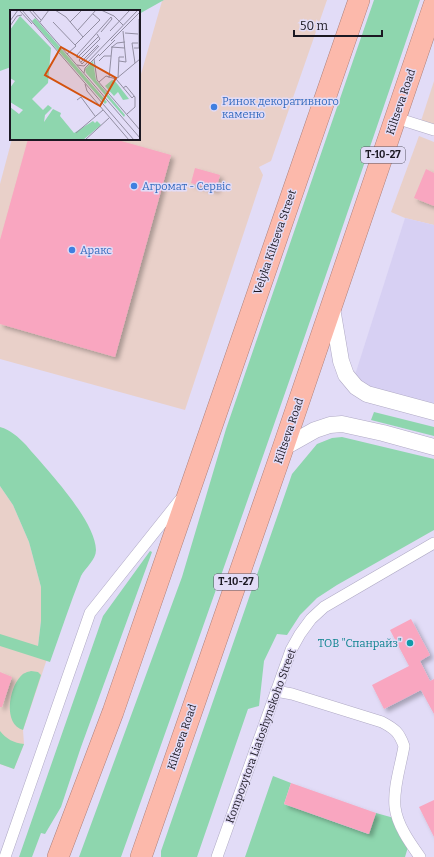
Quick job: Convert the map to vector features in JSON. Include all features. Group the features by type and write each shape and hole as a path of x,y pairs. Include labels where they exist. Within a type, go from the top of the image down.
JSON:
{"highway":[{"name":"Velyka Kiltseva Street","path":"192,485 359,0"},
{"name":"Kiltseva Road","path":"141,857 332,306 434,5"},
{"path":"58,857 113,712 192,485"}],"main road":[{"path":"332,306 341,362 346,375 356,387 367,394 434,412"},
{"path":"283,448 315,430 330,425 342,424 383,433 434,447"}],"street":[{"path":"396,118 434,130"},
{"path":"5,857 90,613 192,485"},
{"name":"Kompozytora Liatoshynskoho Street","path":"217,857 276,691 294,645 311,619 324,607 434,543"},
{"path":"276,691 292,694 382,722 395,729 404,746 395,798 396,809 402,827 410,843 420,857"}],"shaded area":[{"path":"327,0 271,161 259,167 263,175 185,410 0,359 0,184 12,140 140,140 140,78 162,1"},
{"path":"434,81 434,125 421,121"},
{"path":"419,136 434,142 434,225 405,218 391,212"},
{"path":"405,218 434,225 434,404 363,386 355,375"},
{"path":"0,486 13,505 29,542 41,587 41,621 38,646 50,650 23,730 24,744 14,769 0,764"}],"green space":[{"path":"0,0 164,0 140,13 140,10 10,10 10,67 0,71"},
{"path":"374,0 420,0 347,215 121,857 79,857 182,577 226,429"},
{"path":"374,412 434,427 434,436 371,420"},
{"path":"0,427 11,432 20,439 57,481 79,509 94,538 96,554 81,576 50,662 0,646 0,634 38,646 41,621 41,587 29,542 13,505 0,486"},
{"path":"342,437 434,459 434,530 317,598 300,615 287,635 277,634 264,661 259,706 248,709 197,857 161,857 161,851 292,474 317,444 332,438"},
{"path":"150,551 152,552 81,747 61,807 45,834 41,833 32,857 19,857 103,616"},
{"path":"31,671 38,672 41,675 23,730 17,726 10,714 11,697 16,682 24,674"},
{"path":"0,731 10,740 24,744 14,769 0,764"},
{"path":"273,776 291,783 284,804 368,834 376,813 394,818 408,847 405,857 245,857"}],"building":[{"name":"Аракс","path":"28,140 118,140 171,155 115,357 0,324 0,240"},
{"path":"195,168 220,175 216,190 191,183"},
{"path":"426,169 434,173 434,206 414,198"},
{"path":"411,619 430,655 420,661 430,681 434,679 434,714 421,690 384,709 372,685 409,666 390,630"},
{"path":"0,672 12,677 2,707 0,707"},
{"path":"291,783 376,813 369,834 284,804"},
{"path":"434,800 434,837 419,807"}],"place":[{"name":"Ринок декоративного каменю","path":"214,107"},
{"name":"Агромат - Сервіс","path":"134,186"},
{"name":"Аракс","path":"72,250"},
{"name":"ТОВ \"Спанрайз\"","path":"410,643"}]}
